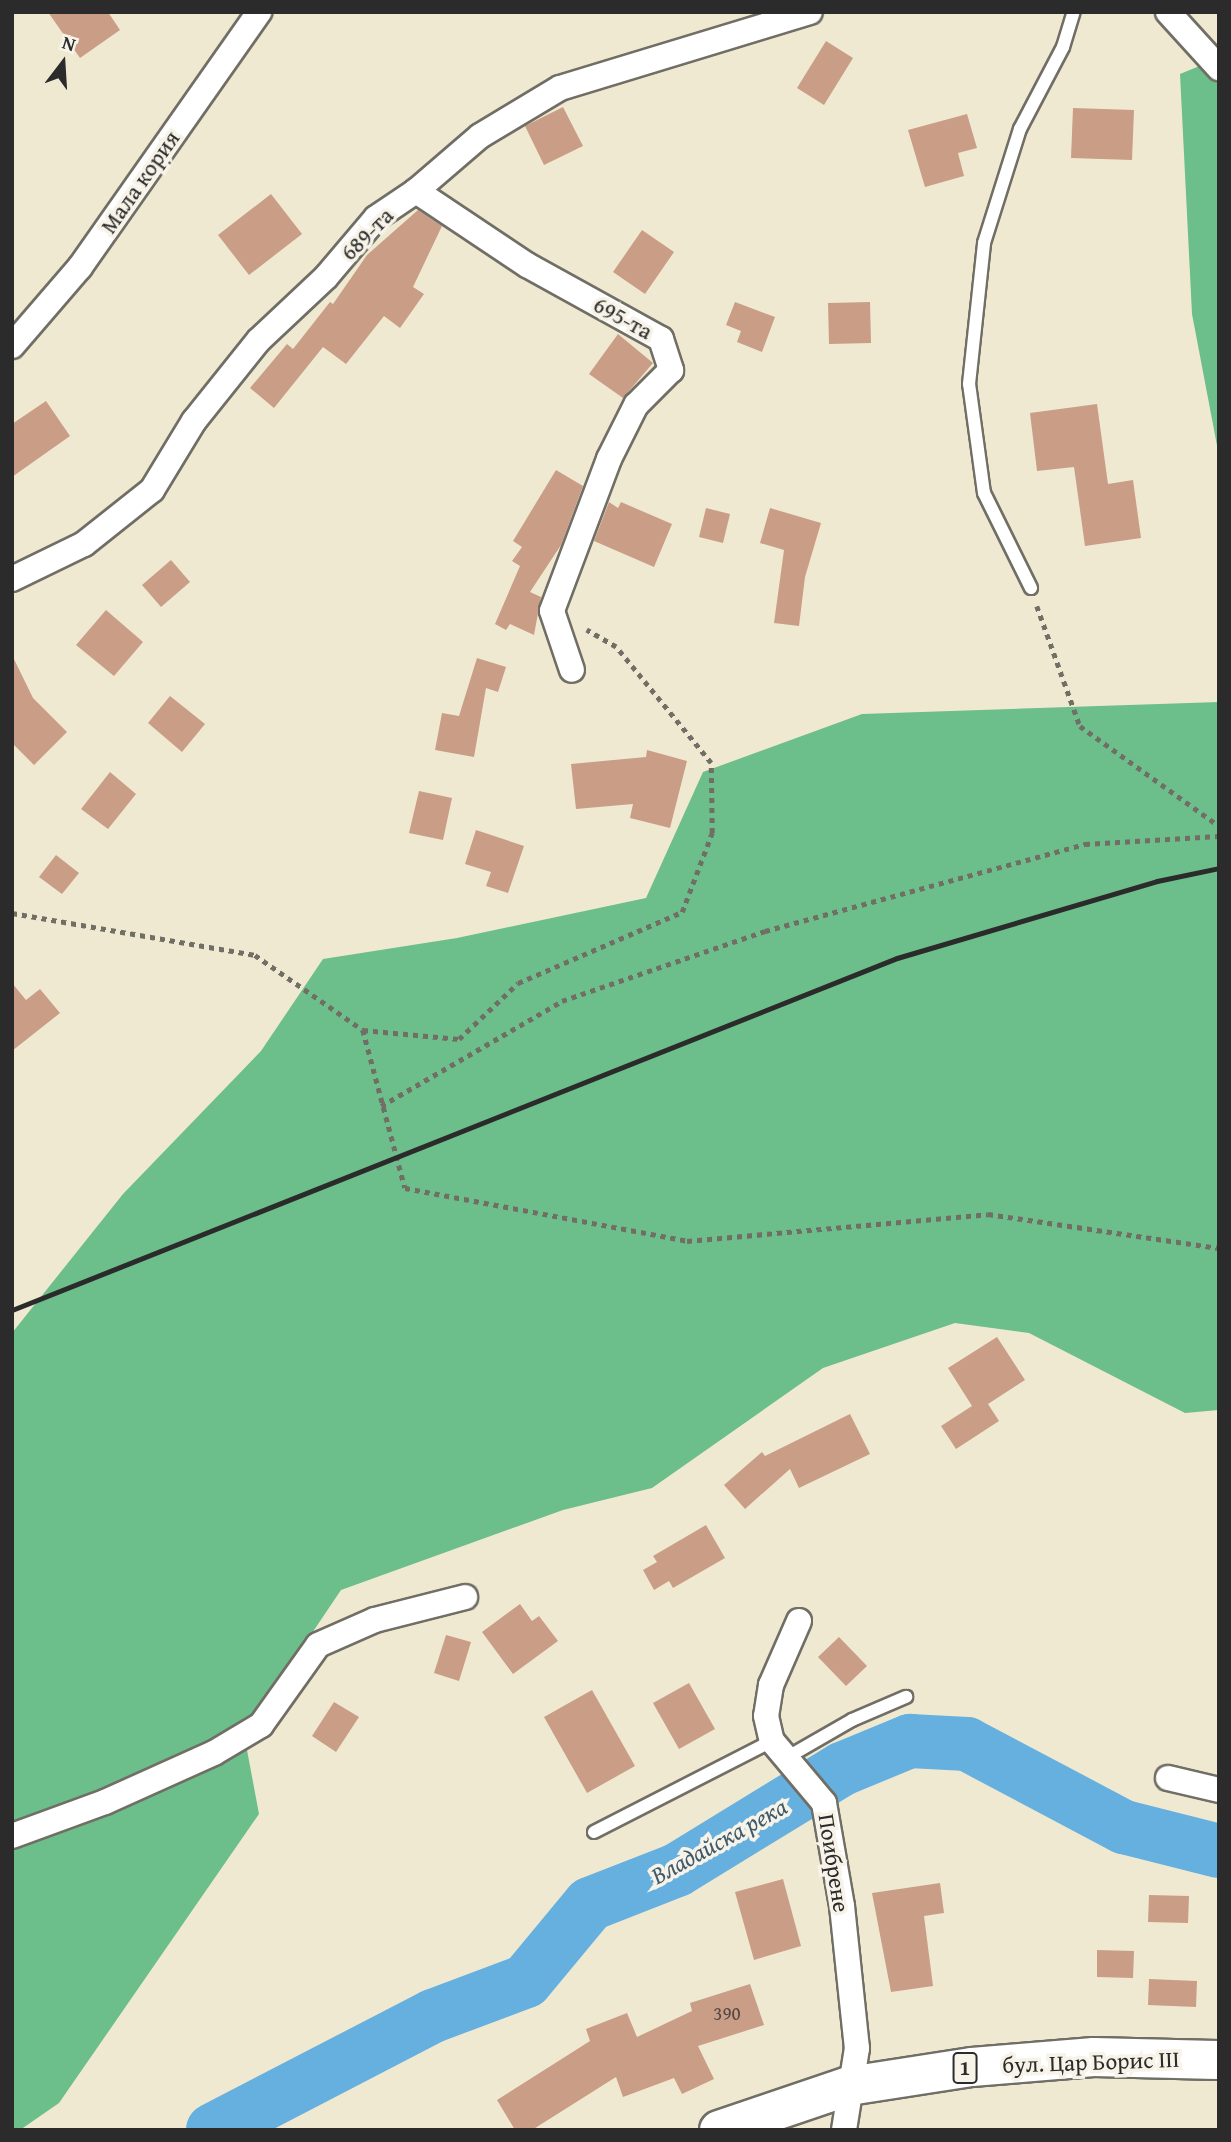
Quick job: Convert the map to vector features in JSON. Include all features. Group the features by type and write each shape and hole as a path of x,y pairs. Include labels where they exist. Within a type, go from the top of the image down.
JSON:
{"main road":[{"name":"бул. Цар Борис III","path":"719,2130 849,2086 972,2067 1094,2057 1219,2060"}],"street":[{"name":"Мала кория","path":"12,346 80,267 260,12"},
{"name":"689-та","path":"12,579 83,544 152,490 194,421 258,340 326,277 376,218 416,191 480,136 560,88 810,12"},
{"path":"1168,12 1219,68"},
{"name":"695-та","path":"416,191 527,265 661,339 671,370 636,405 614,448 552,611"},
{"path":"552,611 572,670"},
{"path":"12,1836 117,1796 214,1753 261,1725 318,1645 375,1620 465,1597"},
{"path":"779,1749 766,1716 771,1685 799,1621"},
{"name":"Поибрене","path":"779,1749 824,1803 842,1906 857,2048 844,2130"},
{"path":"1168,1778 1219,1790"}],"lane":[{"path":"1031,588 984,493 969,384 984,243 1020,129 1063,47 1074,12"},
{"path":"594,1832 779,1749 906,1697"}],"path":[{"path":"1031,588 1080,726 1219,826"},
{"path":"12,913 255,955 363,1030 459,1039 518,983 682,912 712,833 711,762 616,647 552,611"},
{"path":"381,1106 562,1001 765,931 1085,844 1219,836"},
{"path":"363,1030 381,1106 405,1188 687,1241 988,1214 1219,1248"}],"green space":[{"path":"1219,58 1219,456 1192,314 1180,74"},
{"path":"1219,702 1219,1410 1185,1413 1029,1333 955,1323 823,1368 652,1488 563,1510 341,1590 244,1734 259,1814 59,2103 20,2130 12,2130 12,1333 123,1194 261,1051 323,959 457,938 646,898 703,772 862,714"}],"building":[{"path":"48,12 108,12 120,30 80,58"},
{"path":"826,41 853,58 824,105 797,88"},
{"path":"563,107 583,146 544,165 525,126"},
{"path":"1073,108 1134,110 1132,160 1071,158"},
{"path":"967,114 977,148 958,153 964,176 925,187 908,130"},
{"path":"271,194 302,234 249,275 218,235"},
{"path":"418,210 442,226 413,287 424,294 400,328 384,316 346,364 323,347 274,408 250,388 287,344 293,349 330,302 333,304 367,255"},
{"path":"642,230 674,252 645,294 613,272"},
{"path":"735,302 775,317 762,352 737,342 741,331 726,325"},
{"path":"870,302 871,343 829,344 828,303"},
{"path":"618,334 653,363 623,398 589,374"},
{"path":"46,401 70,436 12,477 12,424"},
{"path":"1097,404 1108,484 1133,480 1141,538 1085,546 1074,467 1037,471 1030,413"},
{"path":"556,470 583,486 561,545 530,592 541,597 534,635 510,624 506,630 495,624 520,566 512,561 522,547 513,541"},
{"path":"609,502 618,508 621,502 672,524 654,567 594,541"},
{"path":"706,508 730,514 723,543 699,537"},
{"path":"770,508 821,523 805,577 799,626 774,623 784,550 760,543"},
{"path":"171,560 190,582 161,607 142,585"},
{"path":"106,610 143,642 114,676 76,645"},
{"path":"12,655 33,698 67,732 34,765 12,743"},
{"path":"477,658 506,667 498,692 486,688 474,757 435,750 442,713 459,716"},
{"path":"170,696 205,724 182,752 148,723"},
{"path":"647,750 687,761 670,828 630,818 633,804 576,809 571,764 646,757"},
{"path":"110,772 136,794 108,829 81,809"},
{"path":"419,791 452,798 443,840 409,833"},
{"path":"476,830 524,846 508,893 486,886 491,872 465,864"},
{"path":"56,855 79,873 62,894 39,877"},
{"path":"12,983 26,1000 40,989 60,1013 12,1051"},
{"path":"997,1337 1025,1380 988,1404 999,1421 956,1449 941,1426 972,1406 948,1368"},
{"path":"850,1414 870,1454 799,1488 790,1469 745,1509 724,1485 762,1452 765,1456"},
{"path":"706,1525 725,1558 673,1588 669,1581 654,1590 643,1570 657,1562 653,1556"},
{"path":"520,1604 532,1621 539,1616 558,1641 513,1674 482,1632"},
{"path":"446,1635 471,1642 459,1681 434,1673"},
{"path":"839,1637 867,1666 846,1686 818,1657"},
{"path":"689,1683 715,1729 679,1749 653,1703"},
{"path":"592,1690 635,1766 587,1793 544,1717"},
{"path":"334,1702 359,1717 336,1752 312,1736"},
{"path":"783,1879 801,1946 754,1960 735,1892"},
{"path":"940,1883 944,1913 924,1916 933,1986 891,1992 872,1893"},
{"path":"1149,1895 1189,1896 1188,1923 1148,1922"},
{"path":"1097,1950 1134,1951 1133,1978 1097,1977"},
{"path":"1149,1979 1197,1981 1196,2007 1148,2005"},
{"path":"750,1984 764,2025 698,2046 714,2079 682,2094 674,2078 623,2097 616,2077 532,2130 515,2130 497,2100 590,2041 586,2029 627,2013 637,2037 692,2011 690,2003"}],"waterway":[{"name":"Владайска река","path":"213,2130 433,2016 526,1981 590,1904 677,1870 842,1769 910,1741 967,1744 1124,1827 1219,1851"}],"railway":[{"path":"12,1310 897,958 1157,881 1219,868"}]}
